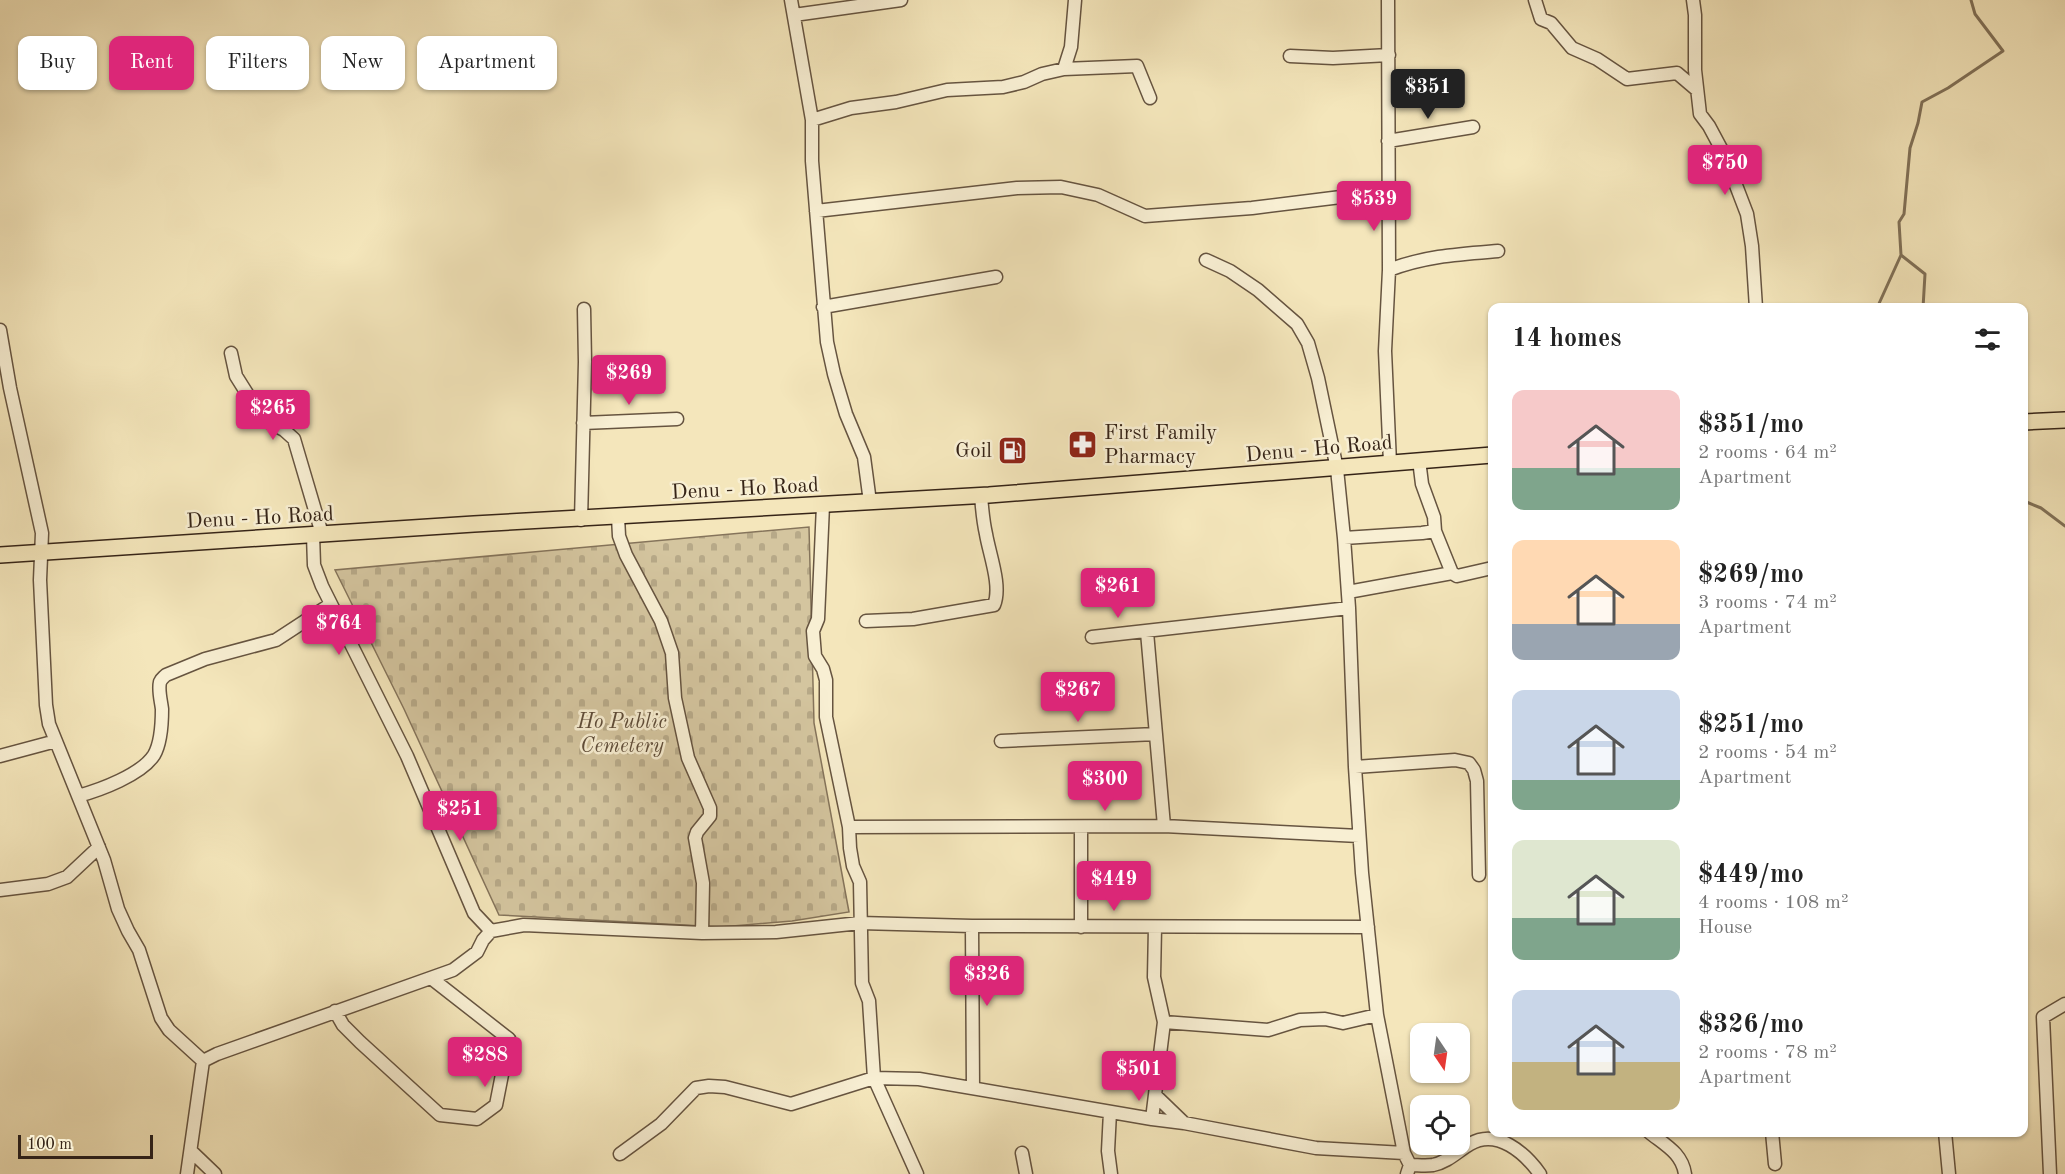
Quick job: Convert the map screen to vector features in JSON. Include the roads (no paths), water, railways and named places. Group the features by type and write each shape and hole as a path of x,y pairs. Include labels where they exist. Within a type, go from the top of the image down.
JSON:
{"main road":[{"path":"2028,422 2065,420"},
{"name":"Denu - Ho Road","path":"0,555 474,524 581,520 981,495 1337,469 1488,455"}],"street":[{"path":"791,0 798,51 812,120 812,161 826,342 846,414 864,457 870,502"},
{"path":"794,15 901,0"},
{"path":"1064,69 1071,46 1075,0"},
{"path":"1388,0 1389,270 1386,351 1390,463"},
{"path":"1535,0 1541,19 1551,23 1572,48 1597,59 1627,79 1677,73 1697,90"},
{"path":"1693,0 1694,54 1700,114 1724,154 1747,214 1752,246 1756,303"},
{"path":"1290,56 1333,58 1389,55"},
{"path":"812,120 851,108 896,102 947,90 1003,87 1064,69 1137,66 1150,98"},
{"path":"1388,141 1473,127"},
{"path":"816,211 1017,188 1060,188 1098,195 1145,216 1252,208 1357,195 1388,208"},
{"path":"1389,270 1448,255 1498,251"},
{"path":"1206,260 1230,271 1287,315 1305,334 1318,378 1337,469 1344,538 1359,836 1377,1015 1407,1164"},
{"path":"824,307 996,278"},
{"path":"581,520 584,309"},
{"path":"0,330 10,388 42,533 40,580 46,705 49,724 99,847 118,909 139,950 161,1018 169,1030 203,1061"},
{"path":"231,353 236,376 258,411 267,421 284,430 294,440 317,535 314,565 407,756 474,913 491,931"},
{"path":"583,423 677,419"},
{"path":"1419,460 1422,484 1434,517 1435,531 1452,573 1457,576 1488,569"},
{"path":"866,621 913,619 994,605 996,599 994,567 986,537 981,495"},
{"path":"823,505 818,619 813,631 815,656 823,669 826,680 826,717 849,827 850,848 860,882 862,983 869,1001 874,1078 917,1174"},
{"path":"618,517 619,536 626,555 661,621 672,653 675,698 688,758 710,808 710,816 695,838 703,883 702,933"},
{"path":"1344,538 1435,531"},
{"path":"1348,592 1452,573"},
{"path":"78,796 113,783 142,766 154,755 160,736 162,711 159,685 161,679 205,659 276,640 331,604"},
{"path":"1092,637 1349,608"},
{"path":"1147,632 1164,826"},
{"path":"1001,741 1156,734"},
{"path":"0,756 56,741"},
{"path":"1355,767 1455,760 1469,763 1474,770 1477,782 1479,875"},
{"path":"849,827 1164,826 1359,836"},
{"path":"1081,827 1081,927"},
{"path":"0,890 48,884 67,877 99,847"},
{"path":"203,1061 334,1011 453,970 477,952 491,931 524,925 702,933 776,932 860,923 1081,927 1368,927"},
{"path":"972,926 973,1088"},
{"path":"1152,1119 1164,1022 1154,977 1155,927"},
{"path":"334,1011 343,1025 360,1042 440,1114 477,1119 496,1105 509,1039 431,978"},
{"path":"2050,1174 2043,1017 2065,1004"},
{"path":"1164,1022 1268,1030 1300,1020 1325,1019 1343,1023 1377,1015"},
{"path":"187,1174 203,1061"},
{"path":"620,1154 661,1124 696,1088 725,1087 791,1104 874,1078 919,1079 1184,1123 1433,1170 1443,1161 1488,1133"},
{"path":"1155,1095 1184,1123"},
{"path":"1110,1112 1108,1151 1111,1174"},
{"path":"1656,1137 1679,1155 1684,1164 1685,1174"},
{"path":"1772,1137 1775,1164"},
{"path":"1945,1137 1949,1174"},
{"path":"1481,1138 1503,1141 1530,1160 1540,1174"},
{"path":"191,1151 215,1174"},
{"path":"1022,1153 1026,1174"}],"waterway":[{"path":"1923,303 1925,274 1901,255 1899,222 1904,214 1910,148 1922,102 1948,88 2003,51 1975,14 1971,0"},
{"path":"1879,303 1901,255"},
{"path":"2028,503 2041,508 2065,526"}],"place":[{"name":"First Family Pharmacy","path":"1083,444"},
{"name":"Goil","path":"1013,450"}],"park label":[{"name":"Ho Public Cemetery","path":"622,733"}]}
